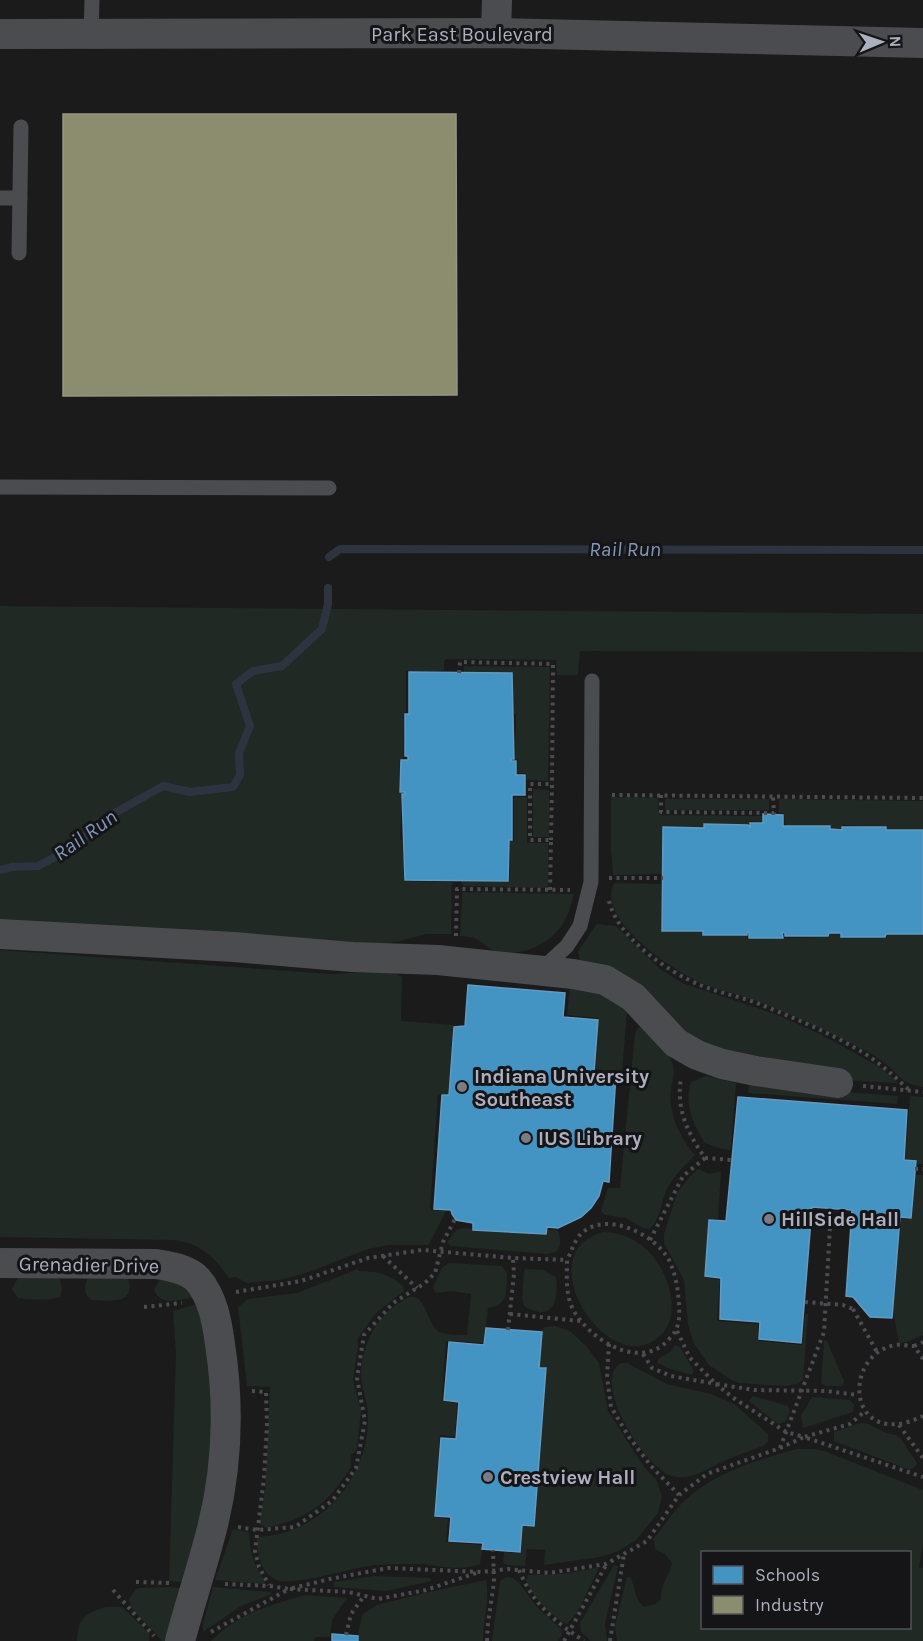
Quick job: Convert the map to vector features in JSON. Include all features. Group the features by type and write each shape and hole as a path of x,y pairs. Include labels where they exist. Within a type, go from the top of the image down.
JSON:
{"street":[{"path":"496,33 497,0"},
{"name":"Park East Boulevard","path":"0,34 496,33 923,43"},
{"path":"0,933 234,947 352,957 455,961 541,970 604,980 633,997 676,1043 693,1052 722,1064 838,1083"},
{"name":"Grenadier Drive","path":"0,1263 156,1264 177,1268 196,1278 210,1300 216,1318 223,1364 226,1413 220,1488 210,1538 196,1583 192,1638"}],"lane":[{"path":"91,35 92,0"},
{"path":"19,253 21,127"},
{"path":"0,198 20,198"},
{"path":"0,487 329,488"},
{"path":"541,970 567,946 580,926 591,882 592,681"}],"path":[{"path":"459,673 460,662 553,664 550,890"},
{"path":"551,840 530,840 530,784 552,784"},
{"path":"609,795 923,798"},
{"path":"662,795 661,812 774,813 773,796"},
{"path":"609,887 609,878 663,878"},
{"path":"455,961 457,889 574,891"},
{"path":"609,895 609,903 630,937 661,963 700,985 756,1003 856,1048 885,1068 910,1091"},
{"path":"693,1052 681,1078 679,1096 681,1114 691,1138 705,1158"},
{"path":"838,1083 923,1092"},
{"path":"650,1239 683,1176 705,1158 732,1160"},
{"path":"915,1169 923,1169"},
{"path":"780,1448 824,1332 831,1209"},
{"path":"231,1526 257,1530 295,1527 332,1502 356,1468 365,1421 357,1378 364,1335 393,1303 435,1273 455,1219"},
{"path":"614,1224 632,1229 650,1239 668,1259 678,1285 680,1313 677,1331 663,1348 643,1354 633,1353 609,1344 590,1330 575,1312 566,1288 567,1260 580,1235 597,1225 614,1224"},
{"path":"144,1307 210,1300 231,1293 301,1281 369,1258 422,1251 567,1260"},
{"path":"383,1256 417,1288"},
{"path":"508,1330 514,1274 513,1258"},
{"path":"805,1302 843,1305 853,1309 877,1352"},
{"path":"510,1314 582,1321"},
{"path":"677,1331 690,1358 717,1384 742,1404 786,1432 923,1477"},
{"path":"923,1342 914,1346 896,1345 877,1352 863,1371 858,1395 864,1412 877,1421 899,1425 923,1416"},
{"path":"609,1344 607,1377 611,1407 629,1437 651,1466 679,1495"},
{"path":"914,1346 923,1359"},
{"path":"643,1354 652,1368 671,1376 754,1390 826,1391 858,1395"},
{"path":"136,1582 270,1586 348,1592 378,1599 426,1590 494,1570 549,1573 606,1564 647,1541 679,1495 707,1474 804,1437 850,1424 864,1412"},
{"path":"899,1425 923,1458"},
{"path":"257,1530 255,1551 259,1567 270,1586"},
{"path":"487,1641 494,1570 493,1550"},
{"path":"610,1641 624,1554"},
{"path":"564,1641 606,1564"},
{"path":"192,1638 290,1589 330,1579 388,1568 481,1572"},
{"path":"519,1570 525,1585 538,1605 584,1641"},
{"path":"113,1590 159,1641"},
{"path":"345,1635 351,1614 364,1596"}],"shaded area":[{"path":"0,606 923,614 923,652 580,651 578,675 557,675 556,660 446,659 444,671 406,671 406,712 404,713 403,759 400,759 399,793 402,793 400,840 404,840 404,881 452,882 451,934 427,934 395,942 349,946 0,924"},
{"path":"464,666 550,667 548,781 526,780 526,773 517,773 516,714 512,713 513,673 464,672"},
{"path":"533,789 549,790 549,837 533,837"},
{"path":"514,797 527,797 527,843 548,843 548,888 463,886 461,881 509,881 510,841 514,841"},
{"path":"611,797 658,798 659,815 762,816 762,822 703,824 703,827 662,827 662,874 613,875"},
{"path":"665,799 769,799 769,810 665,810"},
{"path":"779,799 923,801 923,829 842,825 841,829 831,829 831,825 785,825 784,813 779,813"},
{"path":"614,883 661,884 661,932 702,932 703,936 747,936 747,939 829,937 830,934 840,934 841,938 923,935 923,1087 909,1083 877,1057 827,1031 757,1001 701,983 673,968 626,928 616,913 611,897"},
{"path":"462,892 574,894 567,916 555,933 529,950 508,953 495,951 474,938 460,936"},
{"path":"597,924 616,926 660,969 682,983 775,1014 820,1034 883,1069 898,1083 840,1080 792,1062 738,1052 732,1053 698,1043 580,963 578,951"},
{"path":"0,950 331,974 390,971 402,977 401,1021 453,1025 448,1094 438,1094 430,1210 446,1211 428,1245 388,1245 368,1249 309,1272 280,1280 247,1283 236,1277 229,1278 218,1263 200,1248 175,1240 0,1237"},
{"path":"570,985 598,992 627,1011 622,1073 595,1069 599,1018 567,1015"},
{"path":"643,1026 670,1057 674,1072 671,1090 673,1116 684,1141 695,1155 669,1185 659,1214 649,1229 626,1218 605,1215 601,1211 608,1188 620,1188 635,1033 639,1027"},
{"path":"706,1076 736,1083 731,1150 705,1143 691,1114 689,1090 691,1082"},
{"path":"749,1084 898,1096 897,1104 748,1093"},
{"path":"910,1096 923,1097 923,1164 917,1164 917,1160 905,1159"},
{"path":"698,1169 710,1174 721,1171 718,1219 709,1219 704,1277 720,1280 717,1321 758,1324 758,1341 802,1345 805,1314 808,1314 803,1380 797,1384 785,1386 739,1383 731,1380 709,1365 694,1344 688,1325 684,1280 664,1243 664,1234 677,1193"},
{"path":"916,1175 923,1175 923,1335 899,1343 893,1311 901,1219 911,1219"},
{"path":"462,1228 546,1234 547,1230 557,1230 560,1244 556,1252 547,1254 451,1246 447,1243 456,1230"},
{"path":"603,1232 622,1235 643,1247 655,1259 667,1281 672,1306 667,1328 659,1337 639,1346 618,1342 599,1329 583,1309 573,1286 572,1263 581,1244"},
{"path":"449,1263 502,1266 507,1273 503,1301 495,1307 488,1308 484,1343 446,1341 442,1401 457,1403 455,1437 440,1435 434,1517 448,1519 446,1542 481,1545 480,1564 465,1568 417,1564 375,1565 296,1581 277,1580 271,1577 263,1568 257,1537 280,1534 301,1526 320,1514 337,1499 350,1481 360,1460 366,1438 368,1415 361,1370 368,1342 383,1317 404,1299 415,1297 420,1300 435,1329 450,1334 467,1335 471,1294 451,1291 439,1293 435,1292 433,1287 442,1268"},
{"path":"358,1269 388,1276 403,1286 404,1291 376,1313 358,1338 353,1380 361,1411 357,1448 351,1455 350,1468 335,1490 318,1506 288,1522 265,1528 259,1524 265,1491 270,1387 247,1386 238,1307 248,1299 297,1293"},
{"path":"526,1269 543,1270 556,1277 555,1302 547,1311 534,1311 524,1306 522,1298"},
{"path":"19,1276 58,1276 62,1286 60,1297 39,1300 18,1298 12,1289"},
{"path":"88,1278 128,1278 130,1287 125,1297 120,1300 92,1300 85,1290"},
{"path":"161,1278 182,1278 197,1297 172,1301 161,1299 154,1289"},
{"path":"201,1303 209,1348 213,1446 204,1504 183,1582 169,1581 176,1353 173,1311"},
{"path":"555,1326 570,1331 587,1347 599,1363 608,1411 644,1467 656,1479 662,1496 658,1513 636,1540 619,1551 600,1557 544,1565 545,1550 527,1549 525,1566 507,1565 503,1562 504,1552 520,1553 522,1526 534,1526 547,1368 539,1367 542,1333 539,1332 545,1327"},
{"path":"824,1341 827,1341 844,1381 842,1386 826,1386 821,1383"},
{"path":"675,1345 680,1347 694,1371 692,1375 658,1363 658,1359 671,1351"},
{"path":"621,1363 627,1363 667,1384 711,1394 734,1404 768,1434 768,1442 699,1473 686,1477 672,1476 661,1470 636,1442 616,1405 612,1387 613,1373"},
{"path":"753,1396 788,1406 790,1412 785,1422 778,1424 749,1401"},
{"path":"812,1397 850,1400 854,1405 853,1412 803,1428 801,1416"},
{"path":"861,1423 900,1438 917,1463 916,1466 910,1470 834,1441 834,1432"},
{"path":"797,1449 814,1449 923,1490 923,1544 919,1567 923,1568 923,1641 617,1641 615,1626 627,1577 630,1577 637,1597 644,1607 655,1604 661,1599 662,1588 672,1563 666,1555 655,1549 653,1539 678,1507 694,1493 707,1483 751,1463"},
{"path":"233,1529 249,1532 253,1558 265,1581 264,1584 215,1580"},
{"path":"614,1565 618,1567 605,1623 607,1641 591,1641 581,1632 580,1623"},
{"path":"597,1568 577,1613 567,1624 543,1605 526,1580 528,1575 562,1574"},
{"path":"374,1576 430,1578 431,1581 386,1591 334,1587 333,1582"},
{"path":"506,1577 513,1578 519,1583 537,1607 561,1629 562,1635 558,1641 492,1641 500,1581"},
{"path":"486,1580 483,1641 359,1641 358,1632 363,1614 377,1605"},
{"path":"213,1587 272,1594 241,1606 203,1632 203,1623"},
{"path":"181,1588 165,1641 162,1641 131,1607 129,1599 136,1589"},
{"path":"304,1595 347,1598 332,1620 330,1637 315,1637 314,1641 211,1641 243,1617"},
{"path":"106,1607 122,1607 149,1633 149,1641 77,1641 79,1627 84,1618"}],"building: Schools":[{"path":"409,672 512,673 514,759 511,761 516,761 516,775 525,775 525,795 512,795 512,840 509,840 508,881 405,880 402,794 405,792 400,792 401,760 408,760 408,756 405,756 405,714 409,714"},
{"path":"763,814 783,815 783,826 830,826 830,829 842,830 842,827 886,827 886,830 923,830 923,934 841,937 841,933 829,933 828,936 785,936 782,932 783,938 749,938 749,932 747,935 703,935 703,931 662,931 663,827 704,828 704,824 748,825 750,827 750,823 763,823"},
{"name":"IUS Library","path":"468,985 565,993 563,1017 598,1020 594,1072 616,1074 609,1182 603,1181 599,1196 581,1217 558,1228 547,1227 546,1234 473,1230 473,1223 456,1220 451,1210 434,1209 442,1095 449,1095 454,1027 465,1026"},
{"name":"HillSide Hall","path":"738,1097 907,1110 904,1160 916,1161 911,1218 900,1217 892,1318 870,1317 853,1297 846,1296 852,1210 812,1207 801,1343 759,1339 760,1322 720,1319 721,1278 705,1276 709,1220 726,1221"},
{"name":"Crestview Hall","path":"486,1328 542,1332 539,1368 546,1368 534,1526 522,1525 520,1552 482,1549 483,1543 449,1541 451,1517 435,1516 441,1438 456,1439 459,1402 444,1400 449,1342 484,1345"},
{"path":"332,1634 358,1636 358,1641 332,1641"}],"building: Industry":[{"path":"63,114 456,114 457,395 63,396"}],"waterway":[{"name":"Rail Run","path":"329,557 340,549 923,550"},
{"name":"Rail Run","path":"0,870 38,866 78,845 95,824 163,786 190,792 233,787 240,775 239,753 250,726 236,684 253,671 282,666 322,629 328,604 328,588"}],"place":[{"name":"Indiana University Southeast","path":"462,1087"},
{"name":"IUS Library","path":"526,1138"},
{"name":"HillSide Hall","path":"769,1219"},
{"name":"Crestview Hall","path":"488,1477"}]}
